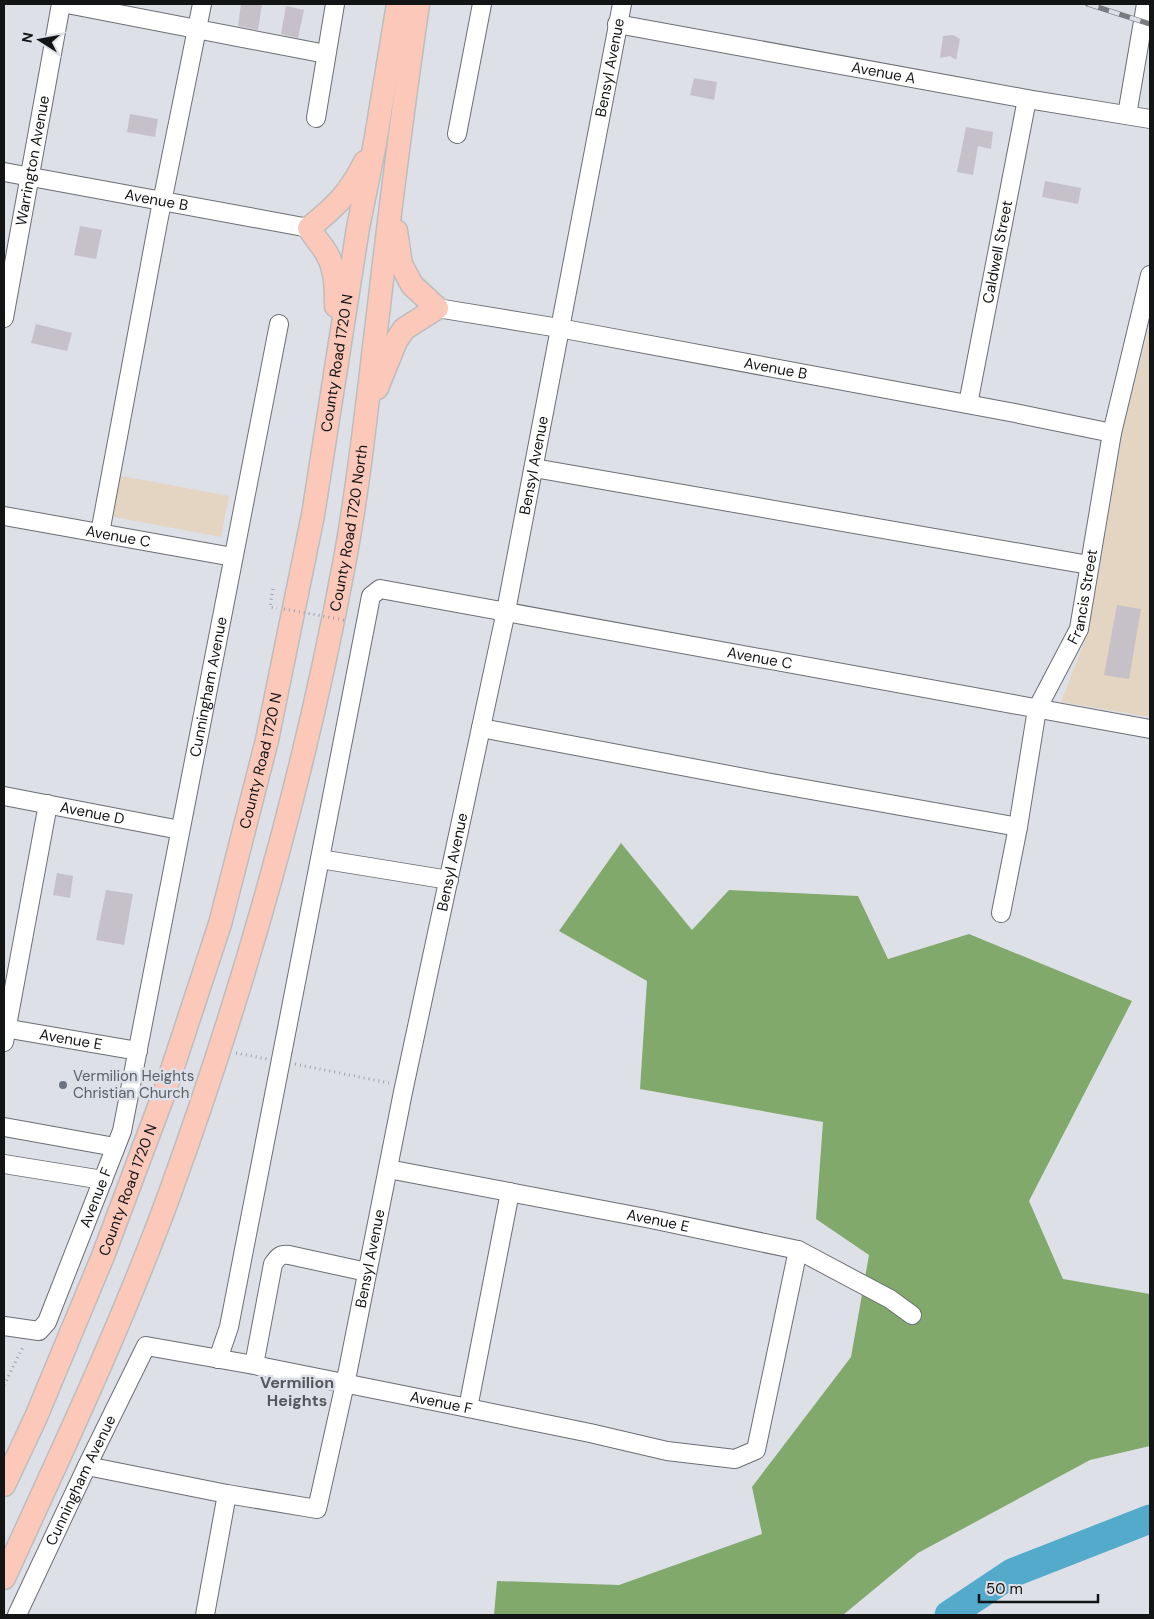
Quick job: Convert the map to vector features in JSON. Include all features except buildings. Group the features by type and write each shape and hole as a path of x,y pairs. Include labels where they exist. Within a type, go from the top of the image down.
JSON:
{"main road":[{"name":"County Road 1720 N","path":"4,1485 36,1417 103,1256 166,1088 220,924 267,740 313,515 358,228 398,4"},
{"path":"366,413 400,335 404,330 437,308 412,285 400,264 392,200 418,4"},
{"path":"336,374 336,279 327,255 315,240 309,228 336,205 354,184 374,143"},
{"name":"County Road 1720 North","path":"4,1578 117,1327 170,1194 251,952 279,852 310,722 345,557 366,413 392,200"}],"street":[{"name":"Warrington Avenue","path":"4,318 61,4"},
{"path":"68,4 326,54"},
{"path":"100,533 202,4"},
{"path":"316,118 335,4"},
{"path":"457,134 482,4"},
{"name":"Bensyl Avenue","path":"227,1494 317,1509 345,1383 403,1092 506,611 622,4"},
{"path":"1127,115 1146,4"},
{"name":"Avenue A","path":"617,24 1028,99 1150,119"},
{"name":"Caldwell Street","path":"968,404 1028,99"},
{"name":"Avenue B","path":"4,172 309,228"},
{"name":"Francis Street","path":"1001,913 1018,827 1037,709 1079,629 1112,433 1150,275"},
{"name":"Avenue B","path":"437,308 559,328 968,404 1112,433"},
{"name":"Cunningham Avenue","path":"138,1051 279,324"},
{"path":"534,468 1089,565"},
{"name":"Avenue C","path":"4,516 233,557"},
{"name":"Avenue C","path":"320,859 371,596 380,590 506,611 1150,729"},
{"path":"481,728 1018,827"},
{"name":"Avenue D","path":"4,796 180,830"},
{"path":"5,1032 48,804"},
{"path":"218,1358 229,1326 320,859 449,880"},
{"name":"Avenue E","path":"5,1032 138,1051"},
{"name":"Avenue F","path":"4,1326 39,1330 47,1322 122,1131 138,1051"},
{"path":"4,1127 115,1147"},
{"path":"4,1164 103,1180"},
{"name":"Avenue E","path":"388,1169 660,1221 798,1250 890,1299 912,1315"},
{"path":"468,1408 510,1192"},
{"name":"Avenue F","path":"146,1346 345,1383 590,1433 667,1451 735,1459 756,1450 798,1250"},
{"path":"254,1365 274,1264 278,1257 283,1254 289,1255 367,1272"},
{"name":"Cunningham Avenue","path":"17,1615 146,1346"},
{"path":"87,1466 227,1494 206,1615"}],"path":[{"path":"270,607 273,590"},
{"path":"284,609 344,620"},
{"path":"235,1053 389,1083"},
{"path":"4,1385 26,1342"}],"shaded area":[{"path":"1150,325 1150,717 1061,702 1089,630 1124,424"},
{"path":"111,474 229,496 221,537 103,515"}],"green space":[{"path":"621,843 692,930 729,890 858,896 888,959 969,934 1132,1001 1029,1201 1063,1279 1150,1294 1150,1446 1090,1460 918,1553 843,1615 494,1615 497,1581 619,1585 762,1534 752,1487 851,1357 869,1255 816,1219 823,1122 640,1089 647,981 559,931"}],"waterway":[{"path":"949,1615 1012,1573 1150,1519"}],"railway":[{"path":"1088,4 1150,24"}],"place":[{"name":"Vermilion Heights Christian Church","path":"63,1085"}],"district":[{"name":"Vermilion Heights","path":"297,1391"}]}
